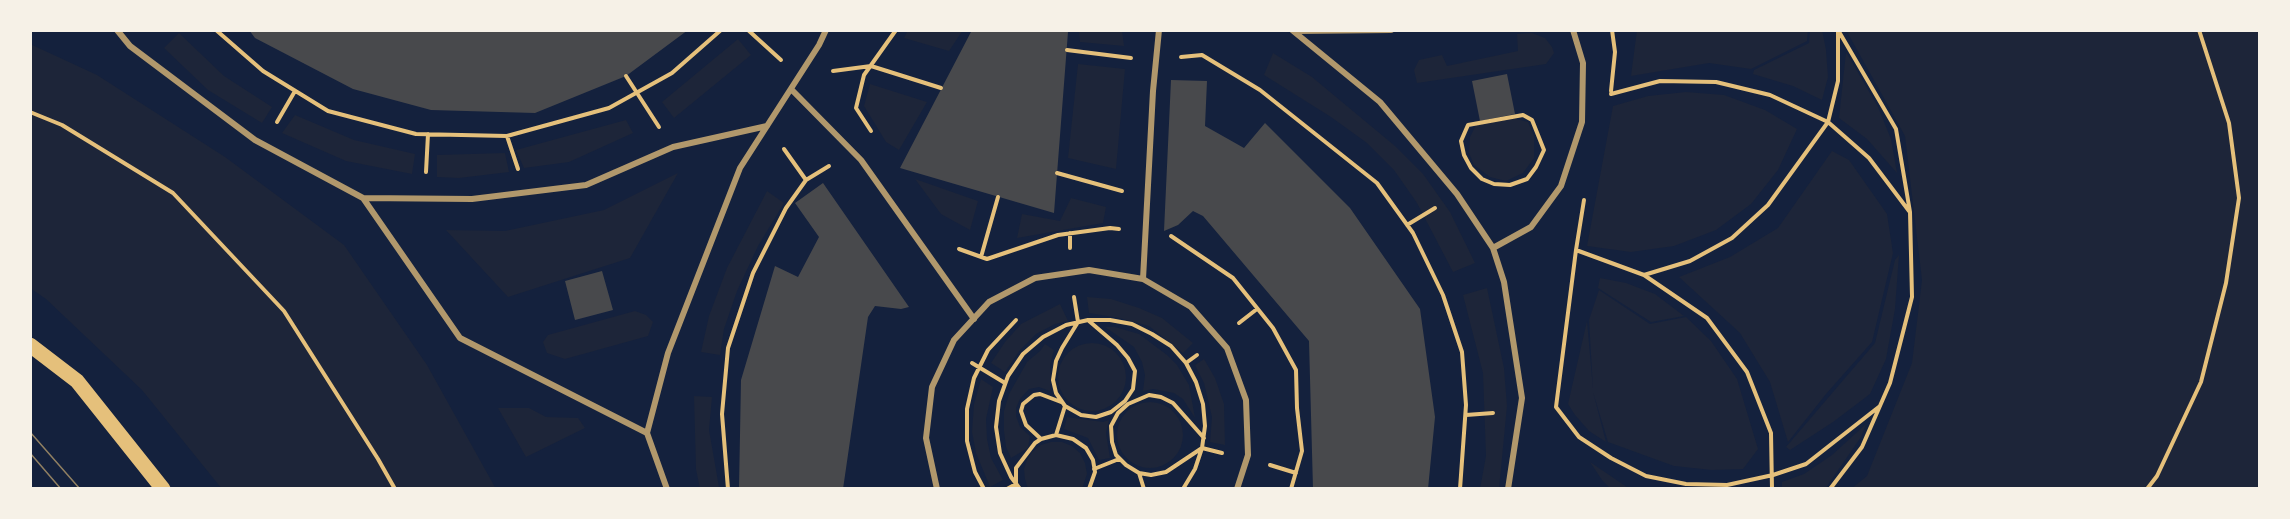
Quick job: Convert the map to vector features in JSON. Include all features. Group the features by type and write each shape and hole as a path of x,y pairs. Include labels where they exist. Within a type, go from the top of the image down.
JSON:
{"main road":[{"path":"30,345 77,381 163,489"}],"street":[{"path":"117,30 130,46 264,145 363,198 460,338 647,433"},
{"path":"667,489 647,433 668,353 740,168 791,90 826,30"},
{"path":"1143,279 1153,91 1160,30"},
{"path":"1293,31 1391,30"},
{"path":"1493,248 1531,227 1561,186 1582,122 1583,63 1573,30"},
{"path":"1293,31 1380,102 1457,194 1493,248 1504,282 1522,398 1508,489"},
{"path":"791,90 861,160 974,319"},
{"path":"363,198 472,199 586,185 673,147 767,126"},
{"path":"937,489 926,438 932,387 954,340 990,303 1035,278 1089,270 1143,279 1191,307 1227,348 1246,400 1248,455 1237,489"}],"path":[{"path":"216,30 263,71 328,111 416,134 507,136 609,108 672,73 721,30"},
{"path":"748,30 799,76"},
{"path":"876,137 856,108 864,75 896,30"},
{"path":"1608,105 1616,52 1612,30"},
{"path":"1644,275 1690,261 1732,238 1768,205 1828,122 1838,81 1838,30"},
{"path":"1830,489 1862,447 1890,383 1912,297 1910,212 1896,129 1838,30"},
{"path":"2147,489 2157,477 2201,382 2226,283 2239,198 2229,123 2199,30"},
{"path":"1067,50 1134,59"},
{"path":"1180,57 1202,55 1260,90 1377,183 1413,233 1443,295 1462,352 1466,405 1460,489"},
{"path":"871,66 941,88"},
{"path":"626,76 673,147"},
{"path":"1611,94 1660,81 1716,82 1770,95 1828,122 1869,158 1910,212"},
{"path":"264,145 295,92"},
{"path":"30,112 62,125 173,193 284,311 395,489"},
{"path":"1523,115 1532,120 1544,150 1527,179 1510,185 1494,184 1482,180 1471,168 1464,155 1461,141 1468,125 1523,115"},
{"path":"767,126 806,180"},
{"path":"424,198 428,134"},
{"path":"507,136 525,192"},
{"path":"728,489 722,414 728,348 753,273 786,208 806,180 832,164"},
{"path":"1057,173 1129,193"},
{"path":"1585,193 1557,407 1579,437 1611,458 1646,476 1686,484 1727,485 1773,475 1806,464 1880,406"},
{"path":"981,257 998,197"},
{"path":"957,248 965,253 987,259 1058,235 1110,228"},
{"path":"1576,250 1644,275 1707,318 1747,372 1771,433 1772,489"},
{"path":"1065,295 1073,292"},
{"path":"984,489 975,472 967,441 967,409 974,378 988,350 1008,326 1021,316"},
{"path":"1041,439 1026,425 1020,411 1023,404 1034,395 1040,394 1081,415 1096,417 1111,412 1132,389 1135,372 1128,358 1118,345 1088,320"},
{"path":"1020,489 1000,453 996,427 999,401 1005,383 1023,354 1036,343 1066,325 1088,320 1110,320 1132,324 1171,346 1186,363 1196,382 1203,404 1205,426 1202,448 1195,469 1183,489"},
{"path":"1056,435 1063,404 1056,393 1053,380 1056,361 1078,322"},
{"path":"979,368 1005,383"},
{"path":"1202,448 1166,472 1151,475 1139,473 1119,459 1112,442 1111,426 1118,413 1138,399 1149,395 1161,397 1173,403 1204,438"},
{"path":"1120,404 1123,409"},
{"path":"1016,484 1016,468 1035,443 1056,435 1073,439 1086,448 1093,460 1095,472 1089,489"},
{"path":"1094,469 1119,459"},
{"path":"1139,473 1144,489"},
{"path":"1007,489 1016,484"}],"shaded area":[{"path":"908,30 963,30 949,51 904,38"},
{"path":"1079,30 1122,30 1124,46 1080,42"},
{"path":"1637,30 1808,30 1807,41 1751,69 1709,63 1631,76"},
{"path":"1810,30 1822,30 1826,50 1828,77 1822,100 1793,86 1753,74 1754,70 1809,43"},
{"path":"1846,30 2260,30 2260,489 1851,489 1867,476 1912,363 1922,280 1905,136"},
{"path":"179,33 224,76 272,107 262,123 208,90 164,48"},
{"path":"1532,33 1545,38 1552,47 1554,53 1546,64 1417,83 1414,70 1419,60 1442,55 1447,66 1518,51 1517,34"},
{"path":"738,39 751,55 674,118 662,102"},
{"path":"30,44 97,75 225,157 344,245 427,365 496,489 222,489 142,390 46,299 30,288"},
{"path":"1846,52 1878,107 1891,139 1897,173 1867,139 1839,118"},
{"path":"1273,53 1312,77 1395,146 1423,174 1450,212 1475,263 1453,272 1417,203 1394,170 1367,143 1331,117 1264,75"},
{"path":"1078,64 1125,69 1116,169 1068,158"},
{"path":"870,84 927,102 899,150 886,142 864,106"},
{"path":"1686,92 1724,95 1765,110 1797,129 1778,170 1751,204 1716,230 1674,246 1631,252 1587,246 1613,106 1648,96"},
{"path":"295,115 354,140 415,154 412,174 346,161 282,133"},
{"path":"1513,118 1528,122 1534,136 1534,158 1523,173 1506,181 1490,177 1474,165 1469,153 1470,137 1476,125"},
{"path":"626,120 633,133 569,162 524,168 516,150"},
{"path":"1832,151 1849,160 1887,214 1893,253 1872,342 1788,442 1770,382 1740,333 1679,277 1730,257 1778,228"},
{"path":"505,153 509,172 459,178 437,177 437,155"},
{"path":"678,173 630,258 508,297 446,230 505,231 604,210"},
{"path":"915,179 978,201 970,230 941,214"},
{"path":"767,191 784,203 758,246 737,291 724,329 720,355 701,352 709,316 727,268"},
{"path":"1071,198 1106,207 1103,223 1017,238 1022,214 1060,221"},
{"path":"1899,255 1895,309 1886,359 1870,394 1790,450 1786,447 1875,343 1895,260"},
{"path":"1600,278 1626,283 1655,294 1684,316 1651,322 1598,288"},
{"path":"1487,288 1504,368 1507,406 1499,489 1480,489 1486,456 1483,373 1463,295"},
{"path":"1599,290 1650,324 1686,317 1711,341 1737,379 1758,449 1743,469 1712,470 1674,466 1608,442 1593,392 1606,442 1589,431 1575,415 1568,404 1587,321 1593,389 1589,320"},
{"path":"1087,297 1111,299 1139,308 1162,318 1193,343 1183,353 1149,326 1089,313"},
{"path":"1060,304 1068,321 1055,324 1036,334 1020,350 1005,372 991,363 1021,324"},
{"path":"635,311 646,315 653,322 648,336 565,359 547,353 543,342 548,335"},
{"path":"1105,327 1115,327 1139,334 1177,365 1189,385 1195,418 1183,399 1174,393 1153,389 1143,391 1145,375 1142,362 1134,347"},
{"path":"1092,343 1105,346 1116,353 1123,364 1126,377 1123,390 1116,401 1105,408 1092,411 1079,408 1068,401 1061,390 1058,377 1061,364 1068,353 1079,346"},
{"path":"1045,344 1054,350 1050,365 1050,391 1039,387 1029,389 1020,399 1016,408 1016,416 1020,427 1030,436 1028,448 1011,458 1006,447 1004,431 1004,411 1009,394 1027,362"},
{"path":"1204,359 1215,378 1224,404 1225,445 1210,442 1212,417 1204,383 1195,365"},
{"path":"981,379 993,387 986,419 987,439 991,458 1003,480 990,487 976,453 972,432 974,404"},
{"path":"694,396 712,397 709,430 719,487 700,489 696,469"},
{"path":"1150,402 1163,404 1173,412 1181,422 1183,435 1181,448 1173,458 1163,466 1150,468 1137,466 1127,458 1119,448 1117,435 1119,422 1127,412 1137,404"},
{"path":"498,408 529,408 546,417 578,418 585,428 526,457"},
{"path":"1067,417 1103,422 1109,420 1106,433 1110,458 1099,460 1088,438 1064,429"},
{"path":"1866,424 1861,437 1825,489 1782,489 1782,482 1804,474 1832,455"},
{"path":"1062,442 1072,446 1080,453 1087,474 1082,489 1028,489 1024,469 1027,460 1032,452 1041,445"},
{"path":"1590,462 1630,489 1611,489"}],"building":[{"path":"249,30 688,30 626,76 535,113 431,110 353,89 255,38"},
{"path":"972,30 1062,30 1068,32 1054,213 900,168"},
{"path":"1507,74 1515,114 1480,121 1472,81"},
{"path":"1171,80 1207,81 1205,126 1244,148 1265,123 1350,208 1420,309 1435,417 1428,489 1313,489 1309,341 1203,216 1193,211 1178,225 1164,231"},
{"path":"823,183 909,307 901,309 875,306 868,317 843,489 739,489 741,380 775,266 798,277 819,237 795,203"},
{"path":"602,271 613,310 575,320 565,281"}],"tram line":[{"path":"30,432 80,489"},
{"path":"30,453 61,489"}]}
